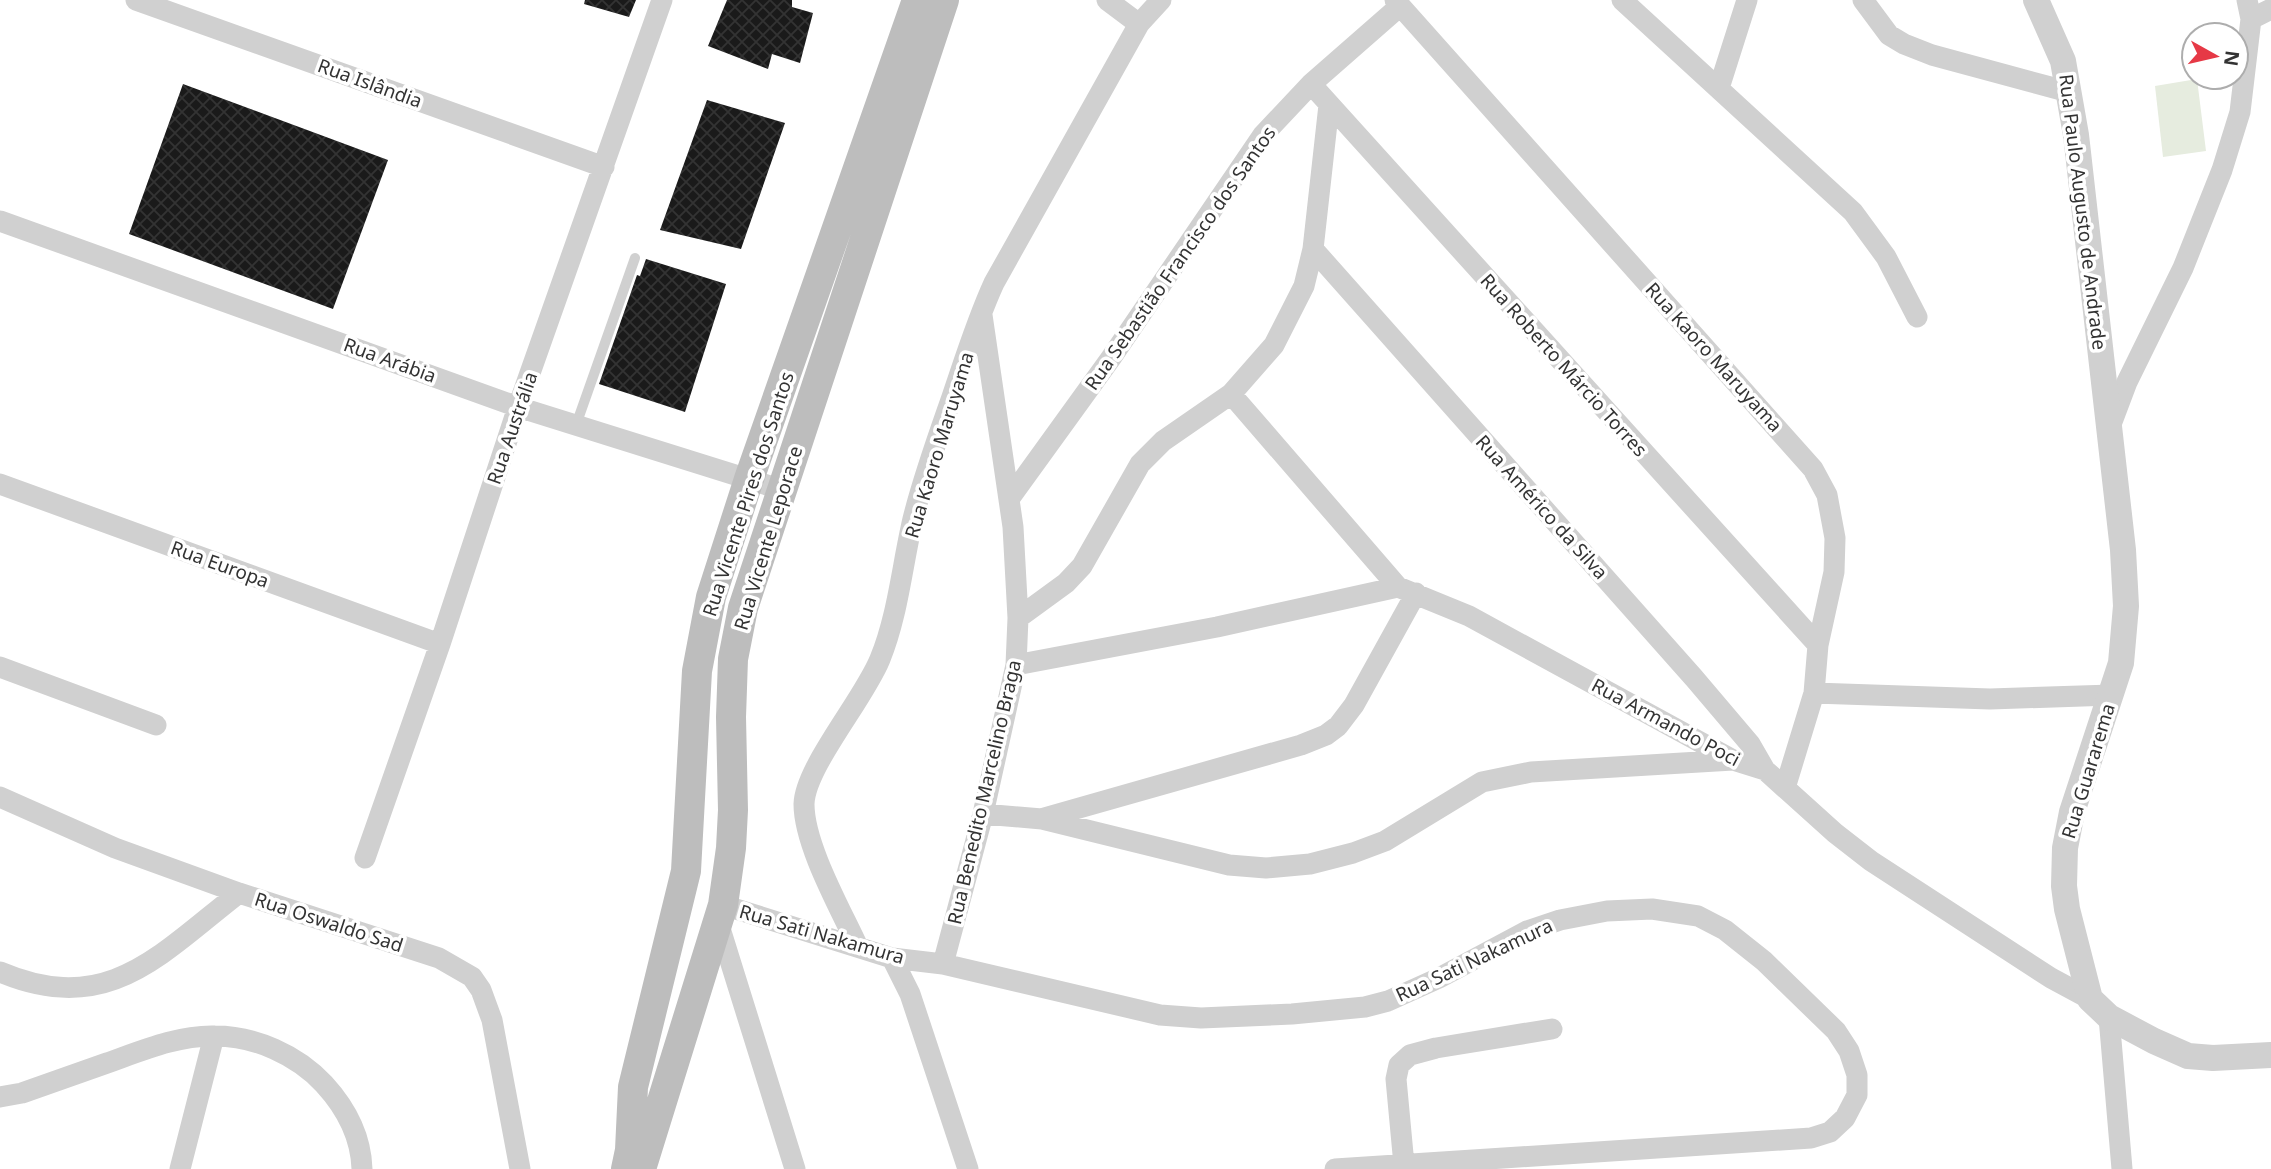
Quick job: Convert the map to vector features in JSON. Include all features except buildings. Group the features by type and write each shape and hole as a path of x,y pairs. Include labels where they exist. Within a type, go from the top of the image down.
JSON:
{"main road":[{"name":"Rua Vicente Pires dos Santos","path":"626,1169 630,1150 633,1087 687,871 697,671 711,597 749,479 917,0"},
{"name":"Rua Vicente Leporace","path":"641,1169 720,913 732,848 733,659 743,608 944,0"},
{"path":"633,1087 638,1100 642,1102 651,1103 663,1098"}],"street":[{"name":"Rua Islândia","path":"136,0 604,167"},
{"name":"Rua Austrália","path":"365,858 440,644 518,408 662,0"},
{"name":"Rua Kaoro Maruyama","path":"858,947 806,828 804,802 807,782 859,701 880,660 891,625 917,505 981,311 1009,254 1139,23 1161,0"},
{"path":"1622,0 1853,212 1886,257 1917,317"},
{"path":"1719,88 1747,0"},
{"path":"1863,0 1889,35 1904,44 1932,55 2069,92"},
{"name":"Rua Paulo Augusto de Andrade","path":"2036,0 2063,61 2069,92 2090,246 2109,429"},
{"path":"1111,1 1139,23"},
{"name":"Rua Kaoro Maruyama","path":"1397,3 1813,468 1826,495 1835,538 1834,572 1818,645 1814,693 1785,788"},
{"name":"Rua Sebastião Francisco dos Santos","path":"1009,499 1111,358 1263,135 1311,84 1397,3"},
{"path":"2109,429 2127,382 2183,268 2222,170 2239,112 2249,9 2271,9"},
{"name":"Rua Roberto Márcio Torres","path":"1311,84 1818,645"},
{"path":"1018,618 1066,583 1082,566 1140,464 1163,441 1231,394 1274,345 1304,286 1313,249 1329,105"},
{"name":"Rua Arábia","path":"0,220 518,408 783,490"},
{"name":"Rua Américo da Silva","path":"1313,249 1694,678 1750,744 1765,770"},
{"name":"Rua Benedito Marcelino Braga","path":"943,964 983,814 1016,665 1018,618 1015,546 981,311"},
{"name":"Rua Armando Poci","path":"1231,394 1407,590 1469,616 1733,760 1765,770 1835,833 1871,860 2051,978 2090,999"},
{"name":"Rua Guararema","path":"2090,999 2067,909 2064,848 2072,812 2121,663 2126,606 2123,550 2109,429"},
{"name":"Rua Europa","path":"0,484 440,644"},
{"path":"1016,665 1407,590"},
{"path":"1042,819 1301,745 1326,735 1338,726 1354,705 1407,590"},
{"path":"0,667 156,725"},
{"path":"1814,693 1990,699 2112,695"},
{"path":"983,814 1042,819 1229,865 1266,868 1310,864 1385,841 1482,782 1531,772 1733,760"},
{"name":"Rua Oswaldo Sad","path":"0,797 115,848 239,893 439,958 472,977 481,990 492,1020 520,1169"},
{"path":"1099,803 1097,815 1106,834"},
{"path":"0,972 20,981 68,988 119,980 141,969 239,893"},
{"name":"Rua Sati Nakamura","path":"720,913 892,958 943,964 1160,1015 1201,1018 1325,1012 1365,1007 1439,978 1527,931 1560,920 1607,911 1652,909 1698,916 1725,930 1764,961 1836,1031 1849,1051 1857,1075 1857,1095 1845,1118 1830,1132 1811,1138 1335,1169"},
{"path":"720,913 795,1169"},
{"path":"892,958 914,1004 968,1169"},
{"path":"2090,999 2109,1017 2188,1056 2213,1058 2271,1055"},
{"path":"2109,1017 2122,1169"},
{"path":"1404,1165 1396,1079 1399,1065 1410,1055 1436,1048 1552,1029"},
{"path":"180,1169 214,1036"},
{"path":"0,1097 22,1093 159,1044 214,1036 263,1045 292,1059 316,1075 338,1099 354,1129 362,1156 362,1169"}],"lane":[{"path":"576,425 635,258"}],"shaded area":[{"path":"2180,82 2180,91 2198,91 2206,151 2163,157 2155,86"}]}
